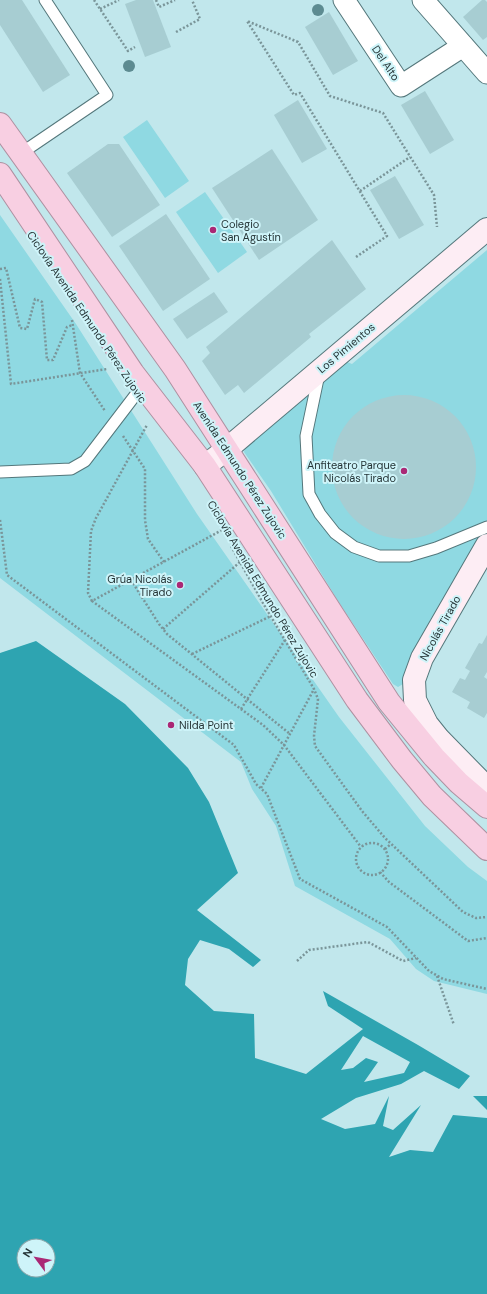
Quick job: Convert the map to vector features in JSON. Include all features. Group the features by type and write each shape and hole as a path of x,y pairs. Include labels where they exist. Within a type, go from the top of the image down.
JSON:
{"highway":[{"path":"0,110 20,154"},
{"name":"Avenida Edmundo Pérez Zujovic","path":"0,124 175,369 389,702 434,757 459,783 487,808"},
{"path":"0,174 129,366 205,466 357,700 402,760 432,796 487,849"}],"main road":[{"name":"Los Pimientos","path":"205,466 487,228"},
{"name":"Nicolás Tirado","path":"487,545 422,658 414,680 415,700 428,724 439,739 487,788"}],"street":[{"name":"Del Alto","path":"344,0 401,86 463,46"},
{"path":"423,0 487,73"}],"lane":[{"path":"20,154 107,95 45,0"},
{"path":"320,370 306,436 309,494 320,514 335,533 354,547 379,556 408,556 436,548 487,527"},
{"path":"0,472 71,469 85,461 143,385"}],"path":[{"path":"94,0 128,51 135,47"},
{"path":"100,9 119,0"},
{"path":"156,0 159,7 175,0"},
{"path":"176,32 200,19 192,0"},
{"path":"356,257 387,236 300,93 294,95 247,21 298,42 330,96 383,113 434,195 437,226"},
{"path":"360,191 410,157"},
{"path":"0,269 6,268 20,328 27,329 35,300 42,302 47,360 53,360 67,327 72,325"},
{"path":"0,279 11,384 112,368"},
{"path":"71,319 80,373 145,470 145,520 148,539 164,562"},
{"path":"153,429 148,422 96,518 91,531 88,593 92,601 263,725 284,745 361,847"},
{"path":"0,520 7,575 234,745 256,784 267,794 300,879 387,927 428,971 443,979 487,989"},
{"name":"Ciclovía Avenida Edmundo Pérez Zujovic","path":"217,524 225,537"},
{"path":"92,601 222,530"},
{"name":"Ciclovía Avenida Edmundo Pérez Zujovic","path":"229,543 314,689 318,699 314,736 315,746 362,811 391,844 463,912 476,918 487,917"},
{"path":"163,629 240,562"},
{"path":"131,580 167,634 290,734"},
{"path":"191,654 271,616"},
{"path":"241,709 285,640"},
{"path":"261,788 314,689"},
{"path":"376,843 381,845 384,849 388,859 384,869 380,872 370,874 361,870 358,866 356,856 361,847 365,844 376,843"},
{"path":"384,849 391,844"},
{"path":"380,872 389,882 468,941 487,938"},
{"path":"297,961 309,950 368,942 403,961 416,958"},
{"path":"437,976 454,1025"}],"shaded area":[{"path":"147,120 189,181 165,198 123,137"},
{"path":"205,192 247,252 218,273 176,212"},
{"path":"0,215 76,324 197,514 339,717 425,826 468,867 487,881 487,994 434,981 416,969 390,939 295,886 276,826 252,789 241,762 0,578"},
{"path":"487,250 487,524 429,622 426,645 403,684 398,687 393,684 338,601 271,491 244,452 245,448 345,361 352,364"},
{"path":"36,641 125,704 188,768 209,802 238,873 197,910 261,960 253,967 229,949 200,940 188,959 185,985 214,1011 254,1014 255,1058 306,1074 363,1029 328,1006 323,991 470,1076 459,1089 424,1071 401,1084 356,1098 321,1119 345,1129 375,1124 389,1096 383,1126 393,1130 421,1105 389,1157 410,1150 433,1152 453,1115 487,1118 487,1294 0,1294 0,653","holes":["363,1036 410,1062 404,1073 364,1082 378,1062 366,1058 353,1068 341,1070"]},
{"path":"473,1096 487,1096 487,1110"}],"building":[{"path":"0,0 22,0 70,75 43,92 0,25"},
{"path":"136,0 153,0 171,47 145,57 125,4"},
{"path":"482,0 487,2 487,37 483,40 463,17"},
{"path":"329,12 358,61 333,75 305,27"},
{"path":"425,91 454,140 430,154 401,105"},
{"path":"298,100 327,149 302,163 274,115"},
{"path":"108,144 119,144 160,205 112,237 67,173"},
{"path":"272,149 318,220 259,260 212,188"},
{"path":"395,176 424,225 399,239 370,190"},
{"path":"166,214 210,279 163,311 119,246"},
{"path":"332,240 366,289 309,334 311,337 244,393 238,385 225,395 202,361 210,353 206,347"},
{"path":"214,292 228,312 187,339 173,319"},
{"name":"Anfiteatro Parque Nicolás Tirado","path":"404,395 425,398 444,407 455,416 464,427 473,446 476,467 473,488 464,507 455,518 444,527 425,536 404,539 383,536 364,527 353,518 344,507 335,488 332,467 335,446 344,427 353,416 364,407 383,398"},
{"path":"487,635 487,672 484,677 487,679 487,713 484,718 467,708 470,702 452,692 460,678 465,680 470,671 465,668 479,643 482,644"}],"place":[{"name":"Colegio San Agustín","path":"213,230"},
{"name":"Anfiteatro Parque Nicolás Tirado","path":"404,471"},
{"name":"Grúa Nicolás Tirado","path":"180,585"},
{"name":"Nilda Point","path":"171,725"}]}
